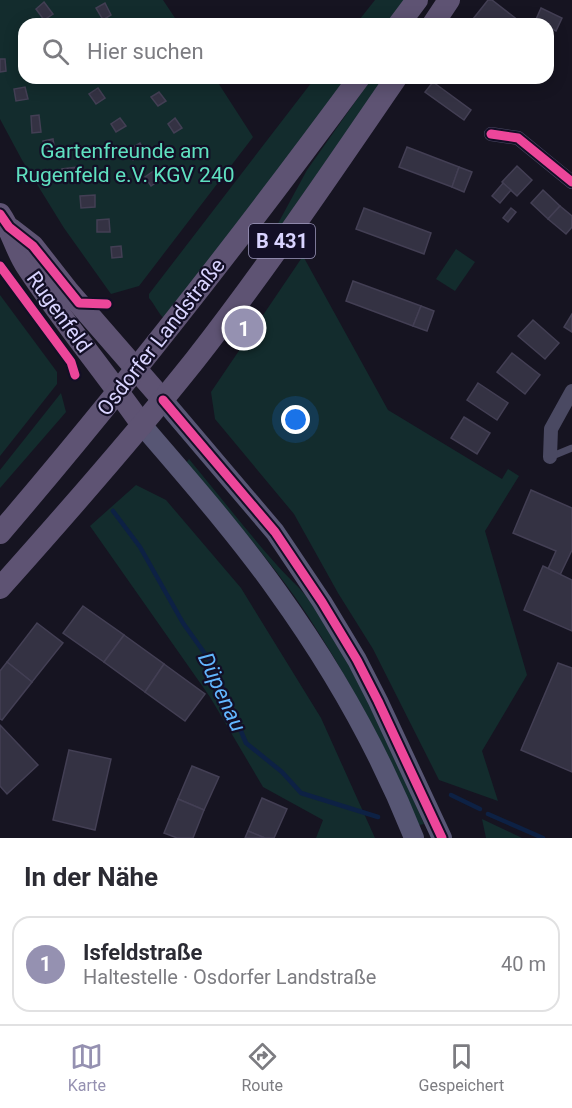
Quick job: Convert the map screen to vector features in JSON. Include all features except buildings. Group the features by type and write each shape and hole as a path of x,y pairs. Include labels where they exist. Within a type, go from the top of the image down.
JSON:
{"main road":[{"path":"404,18 417,0"},
{"path":"437,18 449,0"},
{"name":"Osdorfer Landstraße","path":"0,533 136,370 240,238 355,84"},
{"name":"Osdorfer Landstraße","path":"0,588 63,519 163,400 228,315 392,84"},
{"name":"Rugenfeld","path":"5,220 33,246 69,292 163,400"},
{"name":"Rugenfeld","path":"5,220 22,260 50,302 142,425"},
{"path":"163,400 275,532 322,602 357,660 378,701 442,838"},
{"path":"142,425 230,530 270,582 320,655 363,730 414,838"}],"street":[{"path":"491,134 518,138 572,182"},
{"path":"550,457 551,429 572,391"}],"lane":[{"path":"550,457 572,448"}],"green space":[{"name":"Gartenfreunde am Rugenfeld e.V. KGV 240","path":"0,0 163,0 175,18 18,18 18,84 219,84 253,137 139,286 111,294 64,228 0,119"},
{"path":"375,0 405,0 392,18 361,18"},
{"path":"310,84 343,84 166,320 149,298 149,294"},
{"path":"368,84 380,84 262,253 307,170"},
{"path":"456,249 475,262 455,291 436,279"},
{"path":"303,256 388,410 502,479 508,469 519,476 485,531 527,675 482,751 498,801 439,780 373,649 338,593 294,514 215,419 211,392"},
{"path":"0,295 57,372 57,384 0,456"},
{"path":"61,393 66,412 0,488 0,470"},
{"path":"189,459 280,569 306,596 327,627 372,709 424,824 419,825 363,708 313,624 269,562 186,463"},
{"path":"136,485 166,500 241,588 321,718 375,838 316,838 323,820 263,787 210,697 90,526"},
{"path":"482,819 522,838 486,838"}],"waterway":[{"name":"Düpenau","path":"113,511 140,547 183,623 213,665 246,743 282,772 301,793 378,817"},
{"name":"Düpenau","path":"451,795 480,809"},
{"name":"Düpenau","path":"488,814 543,838"}],"cycle path":[{"path":"491,134 518,138 572,182"},
{"path":"0,214 9,227 33,246 79,303 107,304"},
{"path":"0,266 71,362 75,375"},
{"path":"163,400 275,532 322,602 357,660 378,701 442,838"}],"place":[{"name":"Isfeldstraße","path":"244,328"}]}
